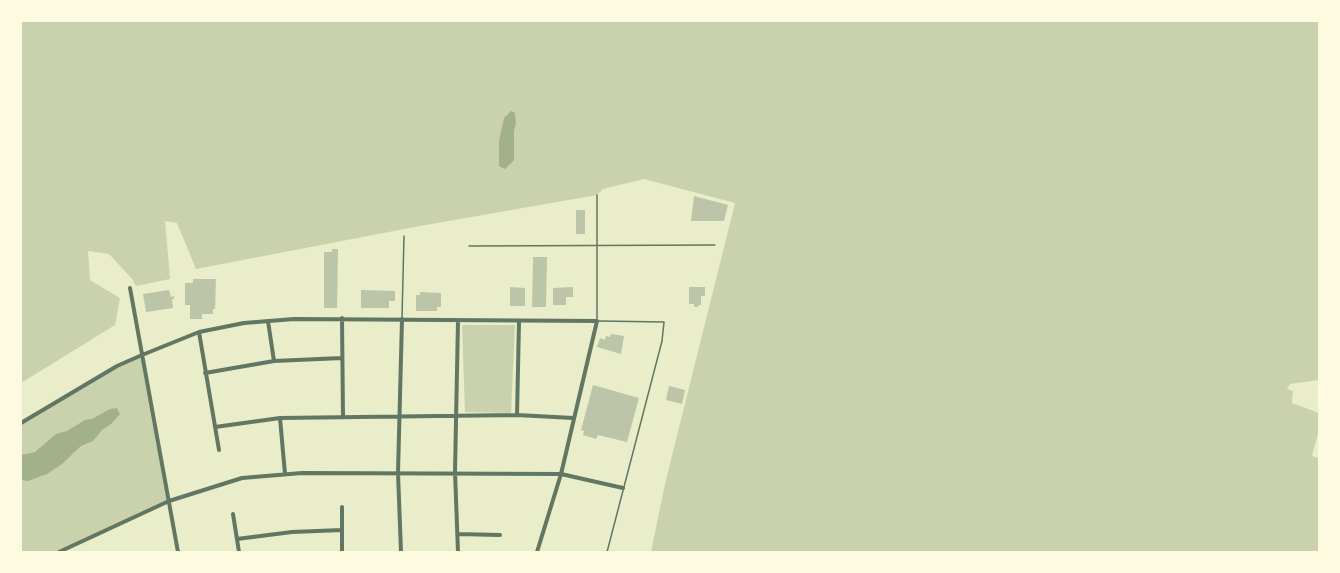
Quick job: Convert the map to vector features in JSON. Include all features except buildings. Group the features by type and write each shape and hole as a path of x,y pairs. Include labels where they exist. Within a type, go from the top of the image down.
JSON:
{"street":[{"path":"130,288 178,552"},
{"path":"21,423 117,366 199,332 294,318 597,321 561,474 537,552"},
{"path":"342,318 343,417"},
{"path":"401,552 399,416 402,319"},
{"path":"268,321 274,361"},
{"path":"458,321 454,472 458,552"},
{"path":"517,415 519,322"},
{"path":"199,332 219,450"},
{"path":"205,373 274,361 342,358"},
{"path":"215,427 280,418 517,415 573,418"},
{"path":"280,418 285,475"},
{"path":"59,552 169,501 242,478 454,472 561,474 623,488"},
{"path":"342,507 342,552"},
{"path":"233,514 239,552"},
{"path":"237,538 292,531 342,530"},
{"path":"457,534 500,535"}],"lane":[{"path":"597,195 597,321 664,322 663,341 607,552"},
{"path":"402,319 404,236"},
{"path":"469,246 716,245"}],"shaded area":[{"path":"21,21 1319,21 1319,380 1290,384 1287,389 1293,391 1292,403 1319,413 1319,430 1312,456 1319,458 1319,552 651,552 665,484 735,203 644,179 603,189 597,195 196,269 177,223 165,221 170,279 136,286 109,254 88,251 90,280 120,298 115,325 21,383"},
{"path":"511,111 515,113 516,123 514,160 505,169 499,166 499,141 504,118"},
{"path":"462,325 515,325 511,413 465,412"},
{"path":"142,355 169,501 59,552 21,552 21,423 117,366"},
{"path":"117,408 120,414 93,441 81,446 62,464 47,474 28,481 21,480 21,455 35,452 56,434 67,431 110,409"}]}
